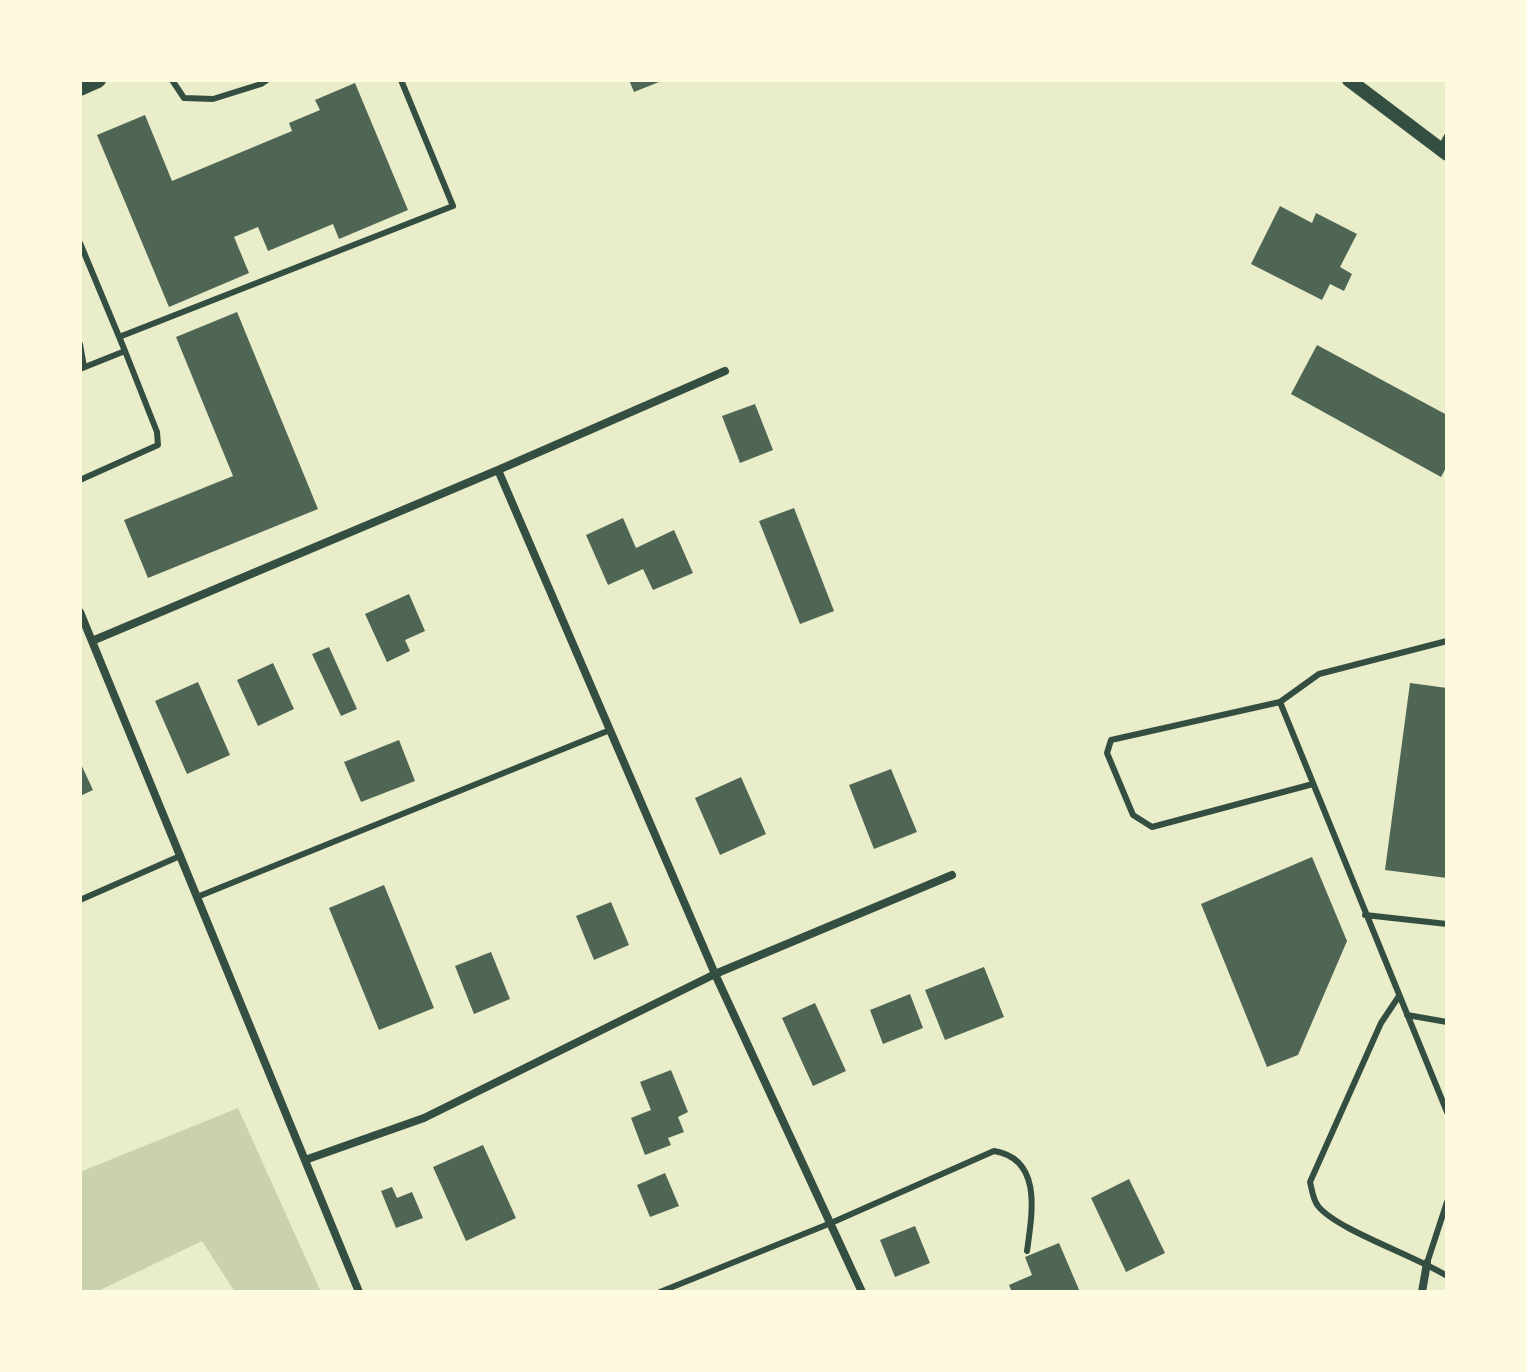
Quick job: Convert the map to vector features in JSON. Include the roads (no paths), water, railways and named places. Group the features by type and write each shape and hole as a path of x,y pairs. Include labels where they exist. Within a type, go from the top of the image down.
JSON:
{"main road":[{"path":"80,88 98,80"}],"street":[{"path":"1349,80 1445,147"},
{"path":"92,641 725,371"},
{"path":"498,470 715,974 862,1292"},
{"path":"80,612 359,1292"},
{"path":"305,1160 424,1118 715,974 952,875"},
{"path":"1422,1292 1427,1263"}],"lane":[{"path":"172,80 184,98 213,99 267,80"},
{"path":"119,337 453,206 401,80"},
{"path":"80,243 157,432 158,445 80,480"},
{"path":"80,344 82,368 125,351"},
{"path":"1313,784 1152,827 1133,815 1107,753 1111,740 1280,702 1319,674 1447,641"},
{"path":"1280,702 1447,1112"},
{"path":"197,897 610,730"},
{"path":"80,900 180,856"},
{"path":"1365,915 1447,924"},
{"path":"1399,996 1381,1023 1310,1182 1316,1204 1332,1219 1427,1263 1447,1276"},
{"path":"1407,1015 1447,1022"},
{"path":"660,1292 831,1223 994,1151 1011,1153 1026,1170 1031,1221 1027,1251"},
{"path":"1427,1263 1447,1202"}]}
